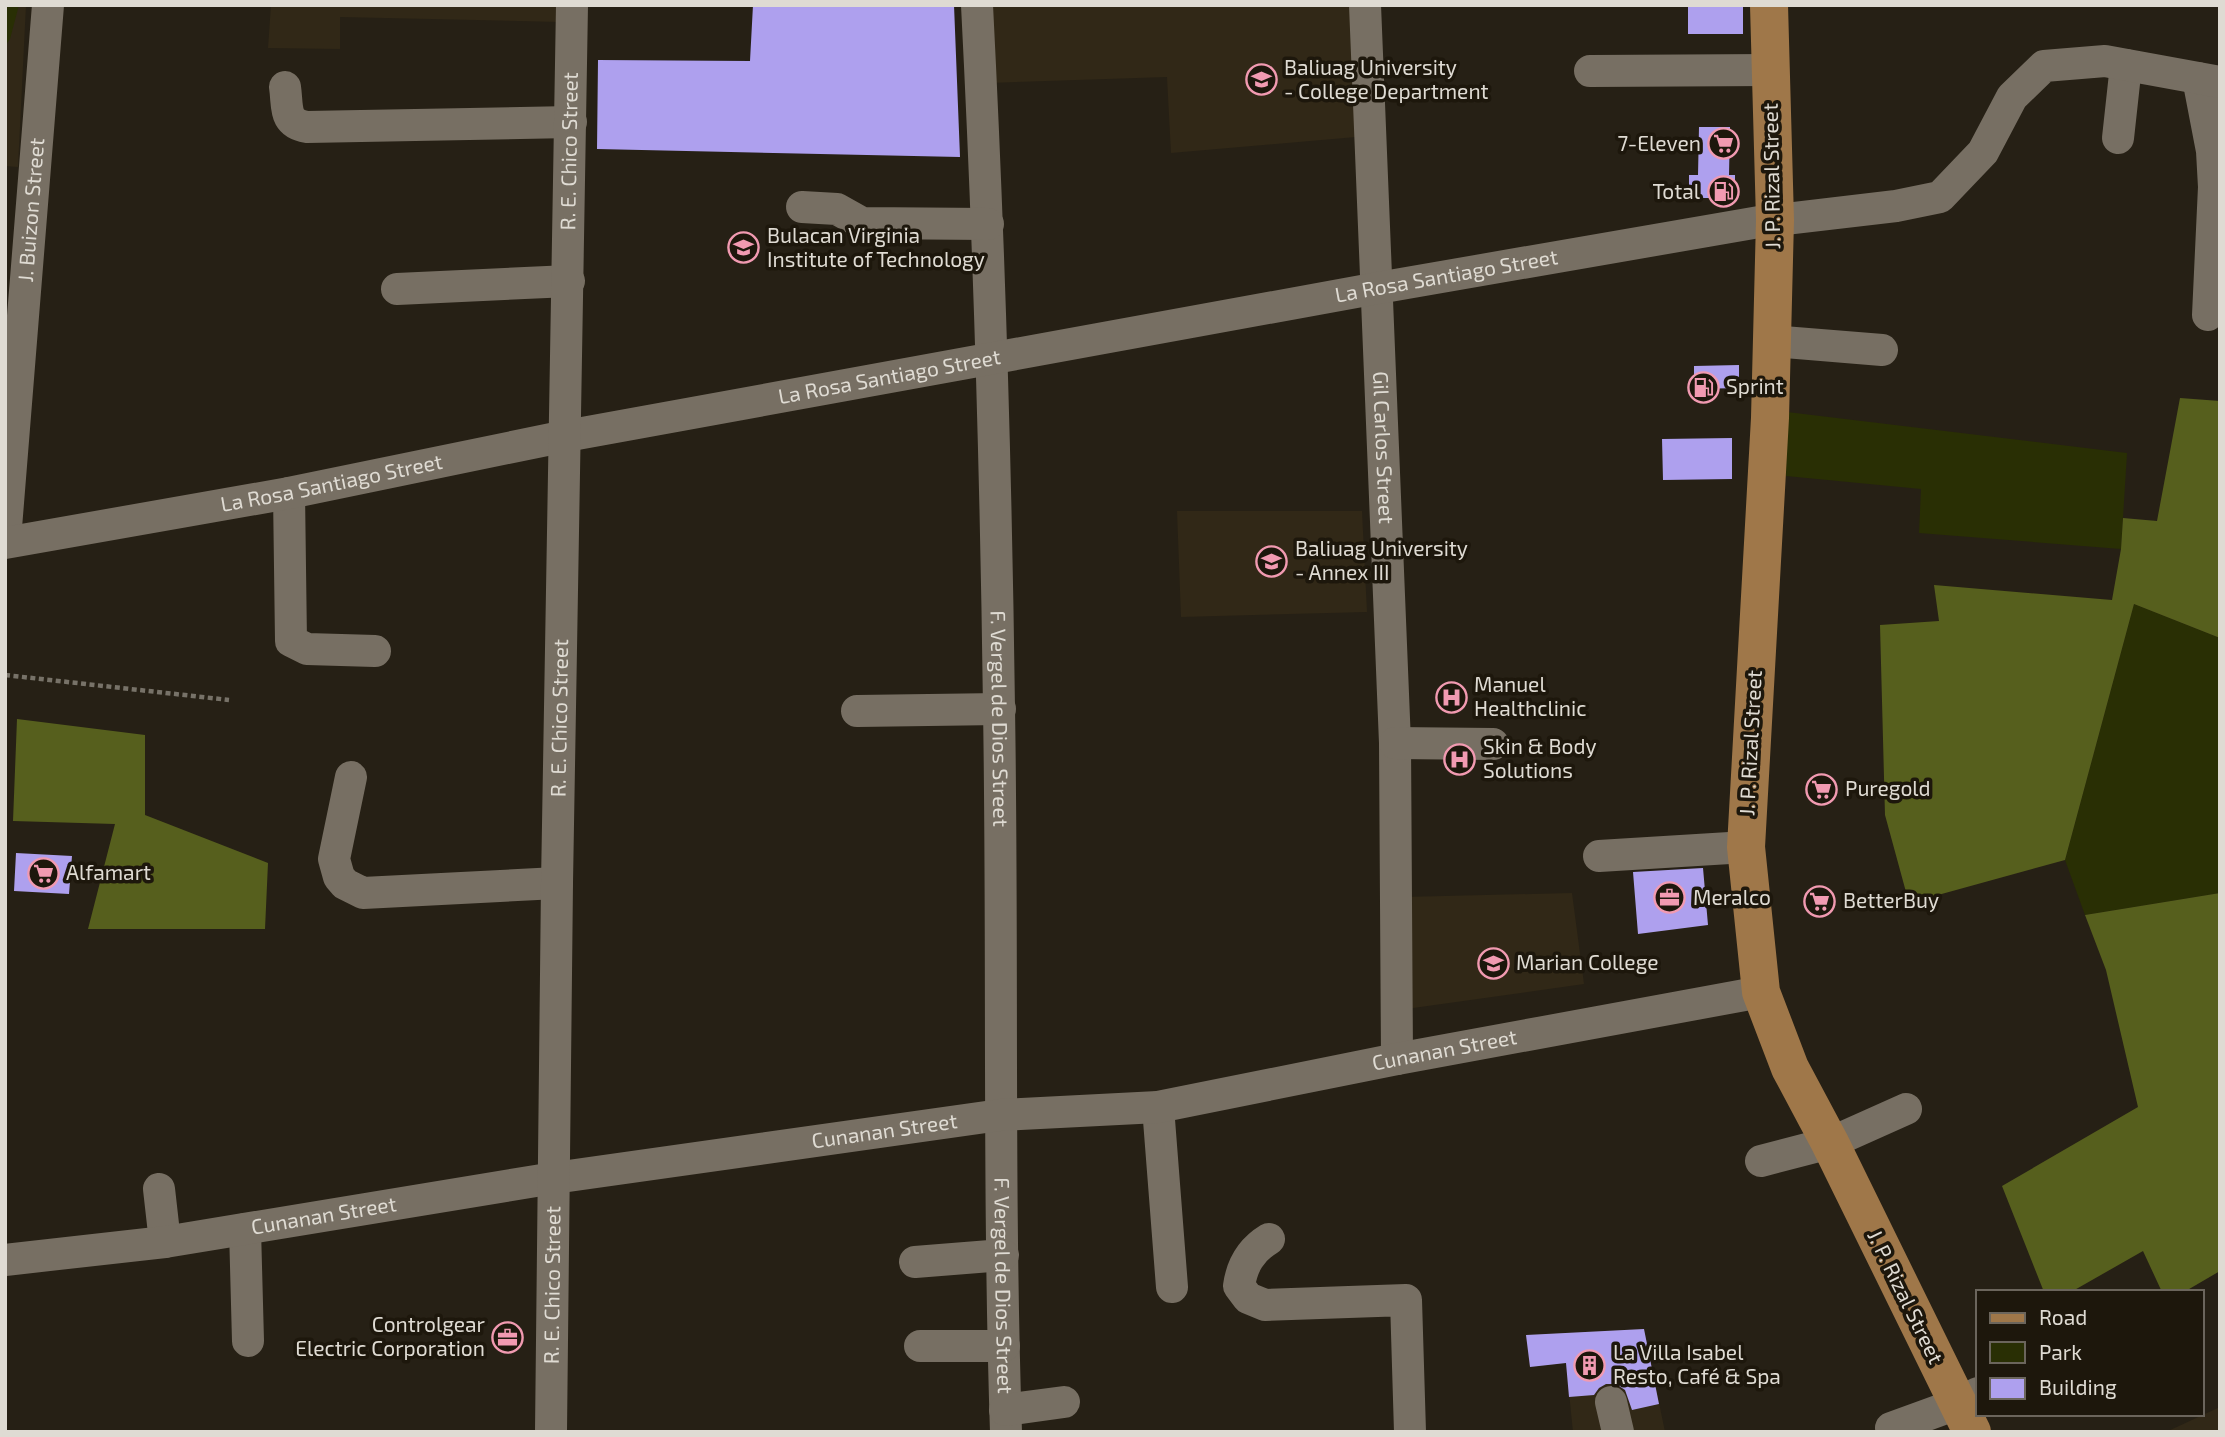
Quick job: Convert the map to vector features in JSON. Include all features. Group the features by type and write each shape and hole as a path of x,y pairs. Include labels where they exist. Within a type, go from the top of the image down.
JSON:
{"main road":[{"name":"J. P. Rizal Street","path":"1769,5 1775,220 1770,418 1745,847 1761,992 1790,1068 1969,1409"}],"street":[{"name":"J. Buizon Street","path":"5,542 48,5"},
{"name":"R. E. Chico Street","path":"551,1432 572,5"},
{"name":"F. Vergel de Dios Street","path":"977,5 988,224 1000,709 1000,1115 1005,1421"},
{"name":"Gil Carlos Street","path":"1365,5 1395,743 1397,1059"},
{"name":"La Rosa Santiago Street","path":"5,542 289,493 566,436 1378,288 1775,220 1896,206 1940,197 1983,152 2012,97 2044,66 2105,61 2209,80"},
{"path":"2118,138 2126,65"},
{"path":"1590,71 1770,70"},
{"path":"2208,315 2214,187 2209,80"},
{"path":"285,87 289,119 296,125 307,127 571,122"},
{"path":"802,208 837,209 862,223 988,224"},
{"path":"397,289 569,281"},
{"path":"1772,341 1882,350"},
{"path":"289,493 290,641 307,649 375,651"},
{"path":"857,711 1000,709"},
{"path":"1395,743 1493,744"},
{"path":"351,777 334,859 339,877 345,884 363,893 557,883"},
{"path":"1600,856 1745,847"},
{"name":"Cunanan Street","path":"5,1259 165,1242 554,1178 1000,1115 1158,1107 1397,1059 1761,992"},
{"path":"1158,1107 1172,1287"},
{"path":"1761,1161 1830,1143 1906,1109"},
{"path":"159,1189 165,1242"},
{"path":"246,1229 248,1341"},
{"path":"1269,1239 1256,1247 1241,1271 1239,1286 1248,1298 1265,1304 1406,1300 1410,1432"},
{"path":"915,1262 1003,1255"},
{"path":"920,1346 1004,1346"},
{"path":"1005,1421 1064,1402"},
{"path":"1891,1428 1969,1409"}],"path":[{"path":"5,676 229,701"}],"shaded area":[{"path":"5,5 26,5 18,167 5,166"},
{"path":"271,5 560,5 560,22 340,17 340,49 268,48"},
{"name":"Baliuag University - College Department","path":"985,5 1355,5 1356,137 1171,153 1167,77 987,83"},
{"name":"Baliuag University - Annex III","path":"1177,511 1362,511 1367,612 1181,617"},
{"name":"Marian College","path":"1572,893 1584,984 1406,1009 1403,897"},
{"name":"La Villa Isabel Resto, Café & Spa","path":"1644,1329 1665,1432 1573,1432 1566,1363 1530,1367 1526,1335"},
{"path":"2220,1407 2220,1432 2166,1432 2204,1416"}],"green space":[{"path":"5,5 19,5 10,39 5,46"},
{"path":"2180,398 2220,401 2220,638 2134,604 2065,860 1909,903 1885,815 1880,625 1939,621 1934,585 2112,600 2121,549 2123,518 2157,521"},
{"path":"1787,412 2127,453 2121,549 1919,533 1921,489 1786,476"},
{"path":"2134,604 2220,638 2220,893 2085,915 2065,860"},
{"path":"17,719 145,735 145,815 268,863 265,929 88,929 115,824 13,821"},
{"path":"2220,893 2220,1271 2187,1290 2161,1290 2143,1251 2075,1290 2043,1290 2002,1186 2138,1107 2106,970 2085,915"}],"building":[{"path":"753,5 954,5 960,157 597,149 598,60 750,61"},
{"path":"1688,6 1743,6 1743,34 1688,34"},
{"path":"1699,127 1730,127 1729,175 1735,175 1735,198 1689,198 1689,175 1698,175"},
{"path":"1739,365 1739,388 1694,389 1694,366"},
{"path":"1732,438 1732,479 1663,480 1662,439"},
{"name":"Alfamart","path":"16,853 72,856 69,894 14,891"},
{"name":"Meralco","path":"1703,868 1708,925 1638,934 1633,872"},
{"name":"La Villa Isabel Resto, Café & Spa","path":"1644,1329 1659,1404 1632,1410 1625,1390 1616,1384 1606,1384 1594,1395 1569,1397 1566,1363 1530,1367 1526,1335"}],"place":[{"name":"Baliuag University - College Department","path":"1261,80"},
{"name":"7-Eleven","path":"1724,144"},
{"name":"Total","path":"1723,192"},
{"name":"Bulacan Virginia Institute of Technology","path":"744,248"},
{"name":"Sprint","path":"1703,387"},
{"name":"Baliuag University - Annex III","path":"1272,561"},
{"name":"Manuel Healthclinic","path":"1451,697"},
{"name":"Skin & Body Solutions","path":"1460,759"},
{"name":"Puregold","path":"1822,789"},
{"name":"Alfamart","path":"43,873"},
{"name":"Meralco","path":"1670,898"},
{"name":"BetterBuy","path":"1820,901"},
{"name":"Marian College","path":"1493,963"},
{"name":"Controlgear Electric Corporation","path":"508,1337"},
{"name":"La Villa Isabel Resto, Café & Spa","path":"1590,1365"}]}
